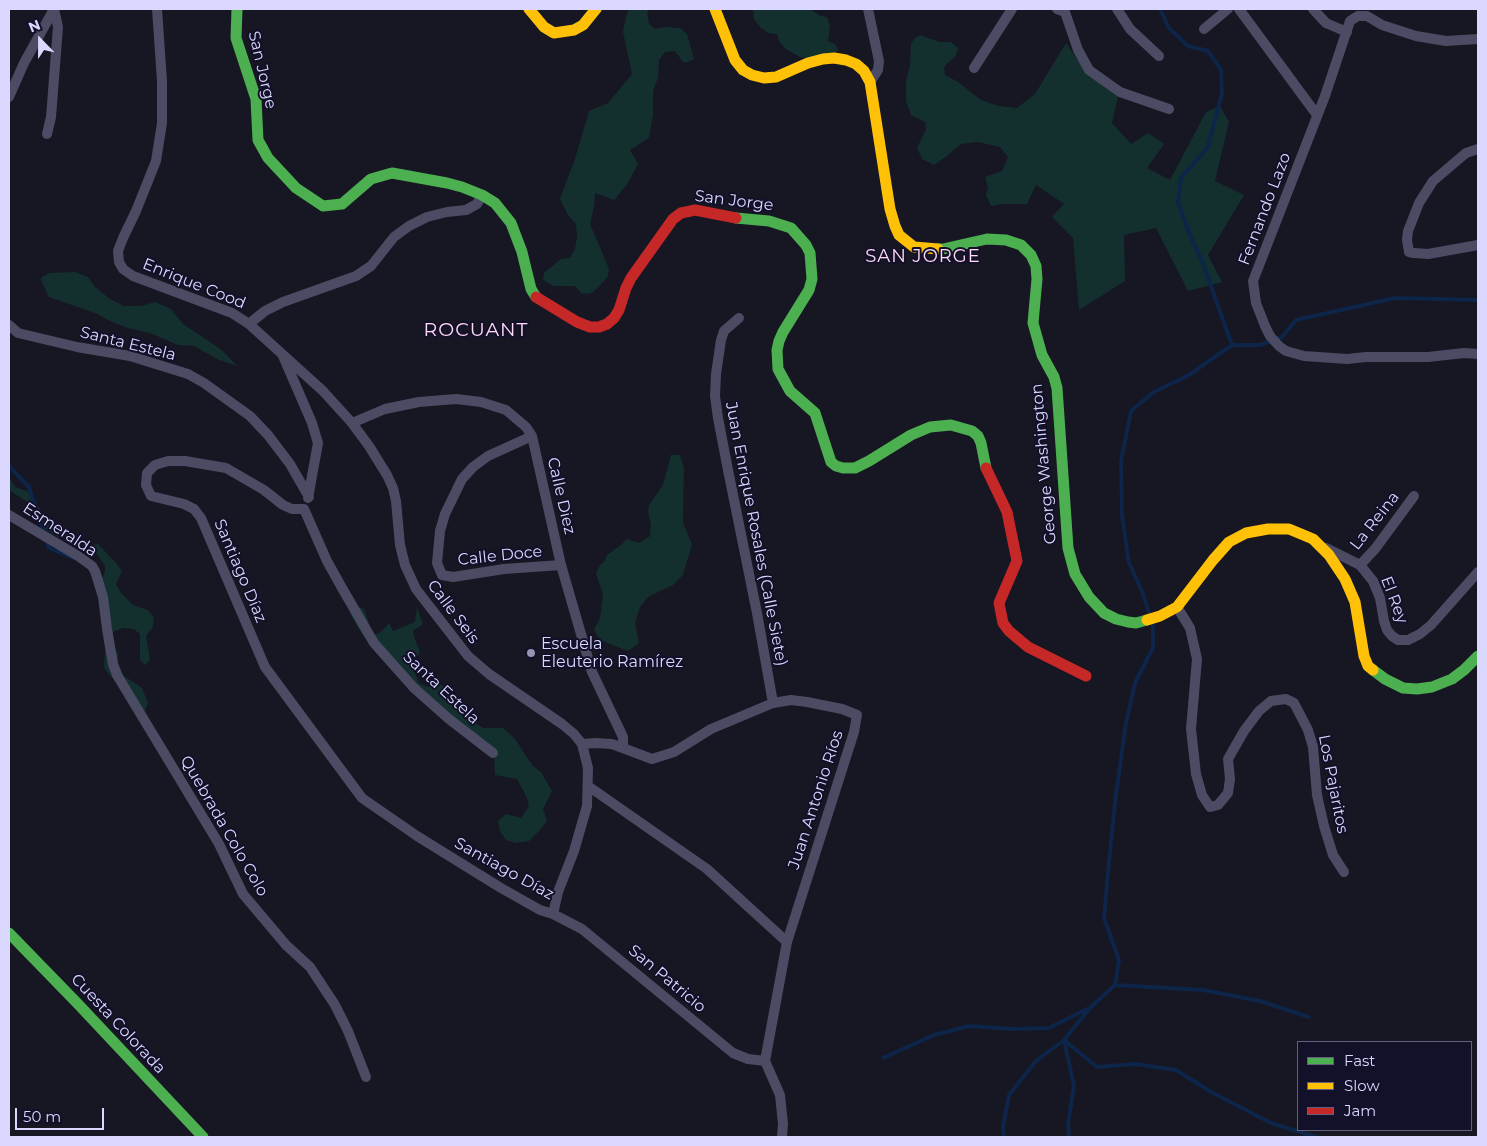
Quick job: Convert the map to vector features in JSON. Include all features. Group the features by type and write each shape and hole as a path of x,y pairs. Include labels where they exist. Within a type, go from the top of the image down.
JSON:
{"street":[{"path":"9,97 24,63 54,9"},
{"path":"47,134 51,117 58,27 54,9"},
{"name":"Enrique Cood","path":"157,9 162,81 162,123 156,161 118,251 119,262 123,269 133,276 232,313 250,324 265,311 283,302 356,276 371,266 394,237 409,226 427,217 466,210 478,204 482,195"},
{"name":"San Jorge","path":"238,9 236,38 256,99 258,140 268,158 296,188 323,206 342,204 371,179 392,174 447,183 482,195 495,202 511,223 522,252 531,289 535,296 577,322 590,327 599,327 607,324 614,318 631,278 664,230 681,213 695,210 726,217 770,221 791,228 806,245 810,254 812,280 809,290 779,341 777,350 778,369 790,391 815,414 831,462 843,468 855,468 911,435 930,427 951,425 972,431 978,436 987,472 1007,512 1017,561 999,603 1004,623 1009,631 1028,647 1086,676"},
{"path":"530,9 544,27 554,32 565,32 583,25 589,20 596,9"},
{"path":"715,9 735,60 743,70 752,75 764,78 776,77 808,63 834,58 856,64 870,82 878,70 879,61 868,9"},
{"path":"974,68 1012,9"},
{"path":"1057,9 1065,12 1078,50 1089,70 1120,92 1169,110"},
{"path":"1117,9 1130,29 1159,56"},
{"path":"1204,29 1228,9"},
{"path":"1239,9 1317,115"},
{"path":"1314,9 1326,24 1347,32 1350,21 1366,12 1382,25 1416,36 1446,41 1478,39"},
{"name":"Fernando Lazo","path":"1347,32 1253,281 1256,303 1270,336 1279,346 1286,351 1304,356 1339,358 1478,354"},
{"name":"George Washington","path":"870,82 890,209 894,226 899,235 914,246 929,248 943,248 987,239 1006,240 1021,245 1031,255 1036,266 1038,279 1033,323 1042,355 1054,377 1057,388 1068,548 1075,574 1088,597 1104,613 1116,619 1136,623 1160,616 1177,607 1229,542 1246,533 1268,529 1289,529 1313,538 1339,569 1355,602 1361,644 1368,666 1385,678 1403,688 1432,687 1452,679 1478,656"},
{"path":"1478,150 1466,153 1433,181 1419,203 1408,231 1407,240 1409,252 1428,254 1478,245"},
{"name":"Juan Enrique Rosales (Calle Siete)","path":"739,318 724,331 721,340 716,374 716,396 724,452 757,613 772,704"},
{"name":"Calle Seis","path":"250,324 323,391 352,423 378,460 393,488 400,545 405,565 416,589 468,656 490,674 562,724 582,744"},
{"name":"Santa Estela","path":"9,325 18,333 130,356 188,374 204,383 250,416 268,435 290,464 309,497"},
{"path":"281,353 312,423 318,443 309,497 304,509"},
{"path":"352,423 385,409 419,402 456,399 481,402 506,410 532,436"},
{"name":"Calle Diez","path":"532,436 561,566 592,672 622,737 623,748"},
{"name":"Calle Doce","path":"532,436 488,456 462,478 445,514 440,531 437,563 442,575 453,577 504,570 561,566"},
{"name":"Santiago Díaz","path":"304,509 288,507 264,490 226,468 185,461 168,461 155,465 147,473 146,485 151,496 184,504 194,509 202,518 266,667 362,798 417,836 501,888 540,910 553,914"},
{"name":"La Reina","path":"1360,565 1375,549 1414,496"},
{"name":"Santa Estela","path":"304,509 342,588 374,643 414,688 493,753"},
{"name":"Esmeralda","path":"9,514 78,556 92,566 95,571"},
{"name":"El Rey","path":"1320,546 1360,565 1373,581 1380,598 1387,630 1398,640 1408,640 1432,625 1478,572"},
{"name":"Quebrada Colo Colo","path":"95,571 103,597 113,664 117,675 219,844 243,894 286,945 310,967 335,1005 348,1031 366,1077"},
{"name":"Los Pajaritos","path":"1177,607 1190,628 1197,659 1191,728 1196,774 1202,795 1210,807 1218,805 1228,793 1230,779 1228,759 1244,731 1259,711 1271,701 1286,699 1294,703 1308,730 1313,747 1317,795 1324,826 1333,855 1344,872"},
{"name":"Juan Antonio Ríos","path":"582,744 612,744 652,759 674,752 711,729 772,704 791,700 807,702 857,715 854,732 787,942 765,1061"},
{"path":"553,914 558,892 574,851 588,806 588,768 582,744"},
{"path":"588,786 706,869 787,942"},
{"name":"San Patricio","path":"553,914 582,929 733,1053 748,1059 765,1061"},
{"name":"Cuesta Colorada","path":"9,933 203,1137"},
{"path":"765,1061 780,1095 784,1124 782,1137"}],"green space":[{"path":"629,9 649,9 647,13 649,24 655,29 665,27 680,28 687,34 694,59 683,62 675,51 665,52 659,60 658,78 653,91 653,114 649,138 630,150 638,164 628,183 614,200 595,193 590,224 609,269 608,276 593,292 588,294 581,293 575,286 554,286 543,280 544,273 561,259 570,258 575,249 577,237 576,224 568,215 560,199 575,159 589,111 608,103 632,74 623,32"},
{"path":"753,9 811,9 821,16 827,17 830,25 828,41 835,44 839,51 808,58 800,57 786,49 779,41 777,34 768,33 760,27 754,19"},
{"path":"920,35 940,42 951,42 958,48 956,55 944,67 945,75 958,82 981,100 999,106 1017,108 1035,94 1066,43 1085,71 1118,97 1112,123 1131,144 1148,133 1164,144 1147,168 1170,180 1206,112 1220,106 1229,122 1215,181 1244,195 1208,255 1222,282 1188,291 1156,228 1124,235 1125,281 1079,310 1073,238 1052,217 1064,204 1036,185 1027,204 991,206 986,195 988,187 985,177 1002,171 1008,157 1000,147 978,142 961,144 934,165 922,159 917,148 926,129 925,122 911,115 906,101 906,81 910,66 911,44"},
{"path":"75,272 88,277 95,287 110,299 124,306 141,306 155,302 171,309 183,324 222,350 237,366 219,360 194,346 178,345 150,333 128,328 95,313 49,297 41,280 42,277 50,273"},
{"path":"671,455 680,455 684,468 683,523 692,544 683,575 673,585 648,597 640,607 635,623 639,643 628,651 600,640 594,630 600,618 603,595 596,573 607,555 627,539 639,543 650,536 649,505 663,485"},
{"path":"9,477 15,487 27,491 36,502 47,522 58,531 71,535 60,538 43,528 26,501 9,490"},
{"path":"98,544 122,571 116,584 121,593 133,605 148,610 154,617 153,627 146,636 150,660 145,665 140,660 140,634 134,629 123,628 113,632 113,643 118,654 118,663 124,676 142,688 148,703 143,715 104,668 105,651 101,581 105,572 105,566 91,545"},
{"path":"352,605 364,609 373,635 381,632 389,623 393,631 415,622 417,607 423,624 413,631 420,652 412,665 419,683 427,687 439,683 461,702 466,716 483,728 503,728 515,739 532,765 541,772 552,791 543,809 547,821 529,841 516,843 506,840 500,831 498,821 506,814 521,818 529,806 517,779 495,775 494,753 410,691 361,633 350,613"}],"waterway":[{"path":"1160,9 1169,28 1188,46 1208,51 1221,70 1222,93 1208,147 1181,178 1178,202 1202,261 1232,345"},
{"path":"1150,616 1142,591 1129,563 1122,516 1121,461 1131,411 1154,392 1189,375 1232,345 1260,345 1282,337 1296,320 1395,298 1478,300"},
{"name":"Quebrada Colo Colo","path":"9,466 29,487 44,533"},
{"name":"Quebrada Colo Colo","path":"46,539 49,548 73,558"},
{"path":"1069,1137 1068,1124 1074,1086 1064,1040 1090,1008 1115,985 1119,960 1104,918 1109,861 1126,723 1135,683 1153,648 1152,623"},
{"path":"1115,985 1203,990 1260,1001 1309,1017"},
{"path":"883,1058 934,1035 969,1026 1013,1029 1049,1028 1087,1009"},
{"path":"1004,1137 1003,1127 1009,1095 1036,1061 1064,1040 1097,1067 1135,1064 1176,1070 1213,1093 1271,1123 1316,1137"}],"traffic: fast":[{"path":"237,9 236,38 256,99 258,140 268,158 296,188 323,206 342,204 371,179 392,173 447,183 482,195 495,203 511,223 522,252 531,289 536,297"},
{"path":"736,218 769,221 791,228 806,245 810,253 812,279 809,290 779,341 777,350 778,369 790,391 815,413 831,462 843,468 855,468 911,435 930,427 951,425 972,431 978,436 986,468"},
{"path":"938,249 987,239 1006,240 1021,245 1031,255 1036,266 1037,279 1033,323 1042,355 1054,377 1057,388 1068,548 1075,574 1089,597 1104,613 1128,622 1136,623 1147,620"},
{"path":"1373,670 1385,679 1403,688 1417,689 1432,687 1452,679 1478,656"},
{"path":"9,933 203,1137"}],"traffic: slow":[{"path":"529,9 544,27 554,33 574,30 583,25 596,9"},
{"path":"715,9 735,60 743,70 752,75 764,78 776,77 808,63 834,58 856,64 864,71 870,82 890,209 895,226 899,235 914,247 938,249"},
{"path":"1147,620 1177,607 1229,542 1246,533 1268,529 1289,529 1313,539 1329,555 1345,579 1355,602 1364,656 1368,666 1373,670"}],"traffic: jam":[{"path":"536,297 577,322 590,327 599,327 607,324 619,310 631,278 673,219 681,213 695,210 736,218"},
{"path":"986,468 1007,512 1017,561 999,603 1003,623 1009,631 1028,647 1086,676"}],"place":[{"name":"Escuela Eleuterio Ramírez","path":"531,653"}],"district":[{"name":"SAN JORGE","path":"923,257"},
{"name":"ROCUANT","path":"476,330"}]}
